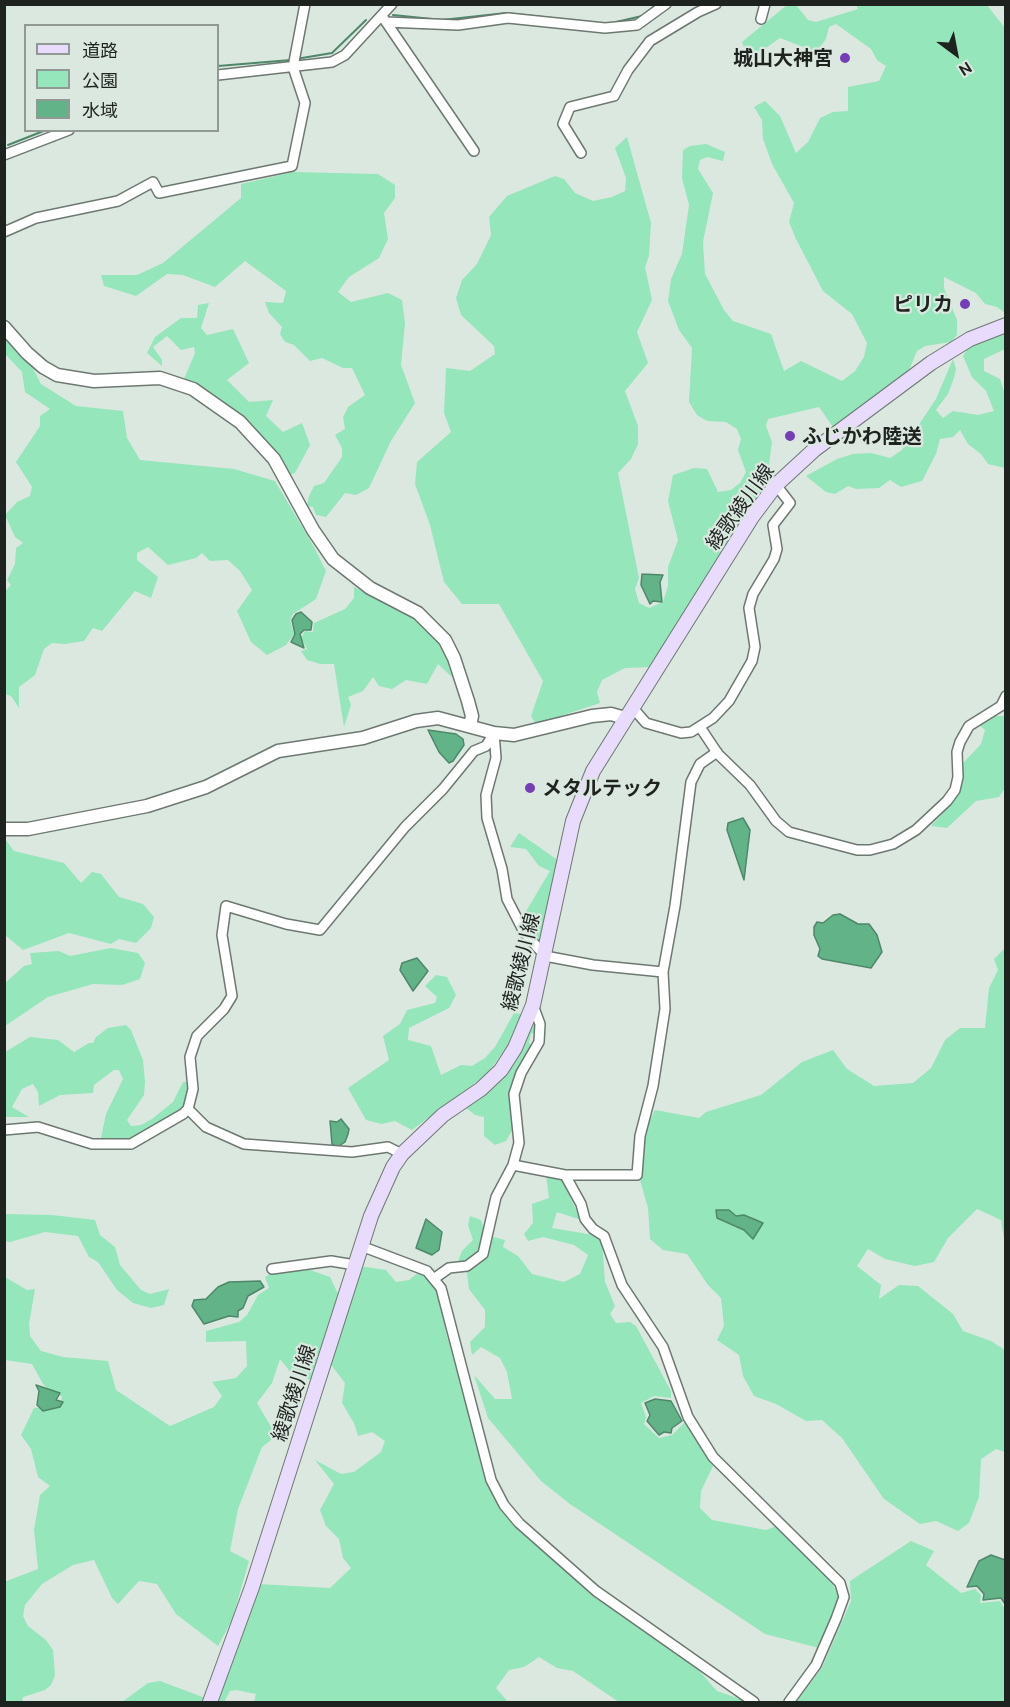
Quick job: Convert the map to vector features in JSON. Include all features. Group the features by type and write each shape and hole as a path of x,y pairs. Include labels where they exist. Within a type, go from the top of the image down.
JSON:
{"main road":[{"name":"綾歌綾川線","path":"210,1702 252,1587 375,1206 393,1167 402,1154 421,1133 482,1089 501,1070 515,1048 533,1005 573,821 581,796 593,771 752,517 776,485 814,450 932,363 970,339 1005,325"}],"street":[{"path":"4,232 36,218 118,201 153,182 159,193 292,166 304,104 293,62 304,4"},
{"path":"219,75 293,62 332,62 345,55 384,19 392,4"},
{"path":"384,19 458,25 508,18 605,28 637,25 666,4"},
{"path":"581,153 563,124 570,107 614,96 628,70 650,42 698,12 716,4"},
{"path":"760,19 765,4"},
{"path":"384,19 474,151"},
{"path":"637,25 650,42"},
{"path":"4,154 64,132"},
{"path":"4,327 27,353 43,367 57,375 94,381 160,378 193,389 240,422 274,459 313,530 333,559 370,588 418,613 444,640 454,658 468,701 472,716 470,726"},
{"path":"4,829 28,829 147,806 185,795 278,751 363,738 416,721 438,718 494,733 523,734 602,714 629,712 645,723 681,733 700,728 729,701 752,661 755,648 749,608 753,594 774,559 777,549 773,525 790,503 776,485"},
{"path":"700,728 717,752 750,785 776,821 789,832 857,850 870,850 893,844 908,835 947,801 955,790 958,777 957,752 969,726 1001,706 1005,696"},
{"path":"494,733 496,758 486,795 487,818 502,868 507,899 524,932 545,956 593,965 663,972"},
{"path":"4,1130 38,1127 92,1144 131,1144 169,1123 188,1109 193,1089 190,1057 197,1036 224,1009 232,996 222,935 226,906 286,924 320,930 405,827 443,789 474,751 486,746 494,733"},
{"path":"513,1165 565,1175 637,1175 640,1136 653,1086 665,1009 663,972 675,906 691,782 700,764 717,752"},
{"path":"435,1278 449,1268 467,1266 483,1254 496,1197 513,1165 519,1143 514,1094 521,1073 539,1042 540,1024 533,1005"},
{"path":"188,1109 206,1127 244,1144 352,1152 388,1147 402,1154"},
{"path":"565,1175 581,1204 585,1219 593,1229 604,1236 622,1285 663,1347 688,1417 713,1457 840,1583 844,1597 836,1619 816,1665 789,1702"},
{"path":"361,1246 427,1271 435,1278 446,1303 491,1480 504,1505 519,1523 596,1591 754,1702"},
{"path":"272,1269 331,1261 355,1265"}],"green space":[{"path":"787,5 796,5 808,20 816,22 858,9 856,5 987,5 1005,28 1005,313 997,307 985,304 976,293 944,277 944,288 957,320 957,335 951,342 925,346 917,351 908,373 833,427 819,407 768,419 766,426 772,442 766,488 652,667 625,668 602,680 597,692 600,703 536,724 531,716 543,681 499,604 462,604 444,582 430,525 415,484 417,462 451,432 444,413 446,368 470,371 495,354 494,346 461,315 456,298 462,280 477,264 491,235 489,217 507,196 555,176 564,179 575,193 593,201 612,197 625,191 626,178 615,148 627,137 651,223 649,256 645,267 652,300 637,332 648,363 625,391 638,426 638,444 631,459 618,473 639,578 635,589 639,603 649,608 663,602 668,586 668,567 678,540 668,501 673,475 694,468 707,469 718,492 731,490 740,483 746,472 738,450 741,439 737,429 726,422 707,421 697,415 689,402 692,348 679,330 668,301 671,279 682,254 689,205 682,178 683,150 690,146 706,144 725,152 723,161 707,157 700,160 698,169 713,193 703,242 705,274 724,310 733,321 771,334 784,371 801,361 842,381 855,371 864,357 867,343 852,314 823,291 796,239 789,222 794,203 772,164 763,139 762,120 754,107 765,101 780,116 796,153 808,142 820,118 833,112 848,111 848,87 879,81 886,66 877,60 871,49 836,24 829,27 826,39 816,52 780,38 753,57 746,53 742,42"},
{"path":"293,172 378,174 395,185 395,198 384,213 388,239 379,258 349,277 338,292 351,302 388,293 402,300 405,323 401,365 415,403 391,441 369,488 356,495 345,493 326,517 316,515 313,507 307,506 309,496 314,486 324,483 342,457 342,448 335,435 345,429 343,417 348,407 365,395 352,368 343,368 322,358 310,361 294,345 285,342 280,334 282,327 269,313 265,302 283,303 286,291 245,261 215,287 183,275 167,274 136,296 104,286 101,275 137,275 163,263 241,198 241,184"},
{"path":"209,303 201,328 207,335 233,329 249,363 227,380 249,402 273,400 266,416 283,432 302,423 310,445 295,473 290,475 249,424 217,397 184,379 195,353 194,347 181,350 167,336 153,347 162,360 162,366 147,353 155,337 181,318 197,318 198,305"},
{"path":"1005,332 1005,349 984,359 984,371 1000,379 1005,394 1005,468 988,464 981,454 968,444 960,430 953,437 940,439 936,454 922,481 901,487 890,480 879,488 856,489 848,486 835,494 826,492 806,476 837,459 853,454 871,453 890,458 902,450 936,399 953,359 956,369 954,378 948,394 936,410 943,418 953,411 978,415 994,411 986,391 972,377 963,356 969,346"},
{"path":"4,333 33,368 41,384 76,406 123,411 127,438 140,460 234,469 275,481 326,571 316,599 293,614 290,620 294,634 286,645 267,655 251,642 237,611 252,590 240,571 228,560 210,561 202,553 196,558 168,565 148,547 137,553 137,560 158,577 151,598 135,591 102,631 93,628 84,641 65,644 52,643 44,649 35,675 19,687 19,708 11,696 5,694 5,591 11,585 7,580 15,564 16,548 23,543 15,537 5,515 17,502 30,496 32,487 16,462 40,426 40,416 50,409 25,392 22,372 5,354"},
{"path":"354,587 412,617 434,635 446,657 452,677 438,664 427,684 406,680 392,689 379,686 373,677 363,691 348,697 351,705 344,727 334,664 320,664 307,660 301,651 307,649 301,638 305,631 313,632 314,623 345,609 354,598"},
{"path":"995,716 1005,716 1005,788 999,797 976,801 947,828 931,826 945,811 959,788 964,762 981,744 985,730 979,725"},
{"path":"519,833 559,861 541,942 528,931 522,918 550,871 539,866 526,849 510,847"},
{"path":"5,839 14,851 64,863 81,883 92,872 101,874 119,897 143,904 154,917 151,928 136,943 119,939 111,944 69,933 23,950 5,935"},
{"path":"111,948 138,953 145,963 140,979 122,985 93,984 48,997 5,1026 5,983 24,966 32,964 30,953 59,951 70,956"},
{"path":"1005,948 1005,1245 1001,1220 977,1209 948,1238 934,1262 915,1266 885,1259 868,1249 857,1266 881,1285 879,1299 899,1285 918,1286 953,1314 963,1331 991,1341 1005,1350 1005,1452 996,1449 981,1459 979,1497 969,1523 958,1531 936,1521 920,1524 884,1499 842,1438 822,1420 806,1421 776,1404 754,1396 743,1376 739,1355 717,1340 724,1326 721,1298 708,1285 687,1254 663,1250 650,1239 648,1208 640,1180 643,1134 655,1110 699,1118 706,1112 761,1095 802,1062 833,1050 847,1069 874,1086 913,1083 931,1068 945,1040 960,1028 985,1028 989,988 998,970 994,959"},
{"path":"436,975 447,977 456,995 449,1008 409,1028 408,1040 431,1046 441,1075 461,1065 472,1066 485,1058 495,1047 514,1013 523,1014 508,1045 487,1074 412,1130 395,1121 382,1124 366,1120 348,1088 389,1060 383,1036 400,1024 407,1010 435,1003 437,997 425,986"},
{"path":"534,1018 537,1031 531,1034 529,1043 534,1047 515,1076 509,1097 515,1116 514,1127 506,1141 495,1145 484,1136 484,1117 475,1115 465,1107"},
{"path":"126,1025 131,1030 143,1060 145,1082 144,1095 127,1120 131,1126 141,1125 152,1119 173,1102 183,1082 190,1082 188,1099 181,1110 138,1138 122,1141 101,1138 106,1114 123,1079 119,1070 114,1070 94,1085 93,1093 60,1095 39,1106 38,1092 33,1084 22,1089 12,1107 29,1117 5,1117 5,1052 30,1037 58,1040 74,1052 93,1043 96,1037 108,1028"},
{"path":"546,1174 562,1180 581,1220 557,1212 552,1228 594,1235 602,1242 605,1282 615,1306 610,1314 616,1323 630,1322 636,1326 671,1391 671,1398 654,1396 641,1403 646,1417 644,1424 659,1438 672,1435 685,1422 713,1466 701,1491 700,1508 712,1520 766,1530 779,1525 829,1574 839,1599 819,1648 765,1634 570,1504 541,1481 488,1418 474,1375 495,1399 512,1399 507,1372 500,1358 481,1347 472,1355 470,1342 485,1327 485,1310 469,1289 467,1273 457,1264 462,1251 473,1240 468,1225 470,1216 481,1220 486,1235 505,1240 503,1247 518,1256 532,1274 564,1282 580,1274 588,1255 574,1245 543,1237 528,1241 524,1234 533,1223 532,1204 549,1198"},
{"path":"4,1214 52,1215 95,1220 100,1235 115,1247 120,1265 141,1290 150,1294 169,1289 164,1305 151,1308 133,1303 117,1290 98,1262 89,1257 78,1236 45,1232 10,1242 5,1241"},
{"path":"359,1266 386,1270 396,1282 409,1280 420,1271 432,1281 439,1294 446,1333 479,1447 500,1506 624,1614 694,1665 717,1691 749,1702 619,1702 573,1671 557,1668 539,1657 524,1667 509,1670 496,1688 508,1702 254,1702 256,1694 236,1690 230,1691 224,1702 217,1702 258,1584 330,1588 351,1568 343,1558 339,1539 326,1526 320,1510 334,1484 315,1460 341,1474 354,1472 381,1452 385,1441 372,1432 358,1436 354,1423 342,1403 345,1383 329,1362"},
{"path":"310,1270 330,1277 340,1298 311,1380 292,1374 280,1359 272,1383 257,1403 270,1425 284,1430 262,1447 238,1509 230,1551 249,1561 232,1620 218,1646 176,1614 157,1584 139,1581 118,1604 112,1598 94,1560 73,1565 42,1584 25,1605 23,1616 28,1626 46,1640 53,1650 55,1675 51,1685 45,1690 23,1697 22,1702 5,1702 4,1582 38,1569 34,1530 40,1495 50,1486 38,1477 31,1449 21,1435 34,1408 60,1407 62,1396 53,1394 43,1384 32,1364 5,1360 5,1277 27,1290 35,1289 29,1324 30,1336 41,1351 63,1357 108,1361 116,1390 170,1426 214,1407 222,1396 212,1382 236,1378 247,1366 246,1341 206,1342 206,1331 239,1322 247,1315 258,1295 269,1288 265,1277 274,1272"},
{"path":"911,1541 934,1551 926,1565 961,1593 975,1589 981,1595 980,1603 1000,1601 1005,1609 1005,1702 796,1702 822,1668 851,1601 850,1581"},
{"path":"160,1681 205,1698 203,1702 122,1702 148,1683"}],"water":[{"path":"642,574 663,575 660,582 662,602 653,601 650,604 641,585"},
{"path":"301,612 312,622 311,630 304,630 300,634 304,648 291,642 295,634 292,620 296,614"},
{"path":"428,730 456,734 463,739 464,745 453,761 449,763 439,752"},
{"path":"743,818 750,830 744,880 727,830 728,823"},
{"path":"840,914 858,924 869,924 877,935 882,952 871,968 822,959 818,956 820,949 814,935 814,927 817,922 823,923 833,915"},
{"path":"417,958 428,971 413,991 400,970 402,963"},
{"path":"341,1119 349,1129 345,1142 336,1148 332,1144 330,1121 337,1122"},
{"path":"716,1210 729,1210 736,1216 744,1215 763,1223 753,1239 744,1230 717,1218"},
{"path":"426,1219 442,1232 439,1250 432,1255 416,1248"},
{"path":"260,1281 264,1287 248,1296 243,1308 238,1311 238,1317 229,1316 204,1324 192,1306 194,1300 206,1299 218,1287 229,1282"},
{"path":"36,1385 60,1393 56,1400 63,1402 60,1407 43,1411 37,1405 39,1391"},
{"path":"655,1399 671,1401 682,1421 672,1428 671,1433 664,1432 659,1435 647,1421 650,1415 645,1403"},
{"path":"991,1555 1005,1560 1005,1604 1001,1598 983,1600 984,1594 977,1586 967,1587 979,1561"}],"waterway":[{"path":"647,12 657,4"},
{"path":"393,15 442,20 506,13 608,24"},
{"path":"616,22 642,16"},
{"path":"296,59 332,53 366,20"},
{"path":"219,66 291,60"},
{"path":"8,145 41,132"}],"place":[{"name":"城山大神宮","path":"845,58"},
{"name":"ピリカ","path":"965,304"},
{"name":"ふじかわ陸送","path":"790,436"},
{"name":"メタルテック","path":"530,788"}]}
